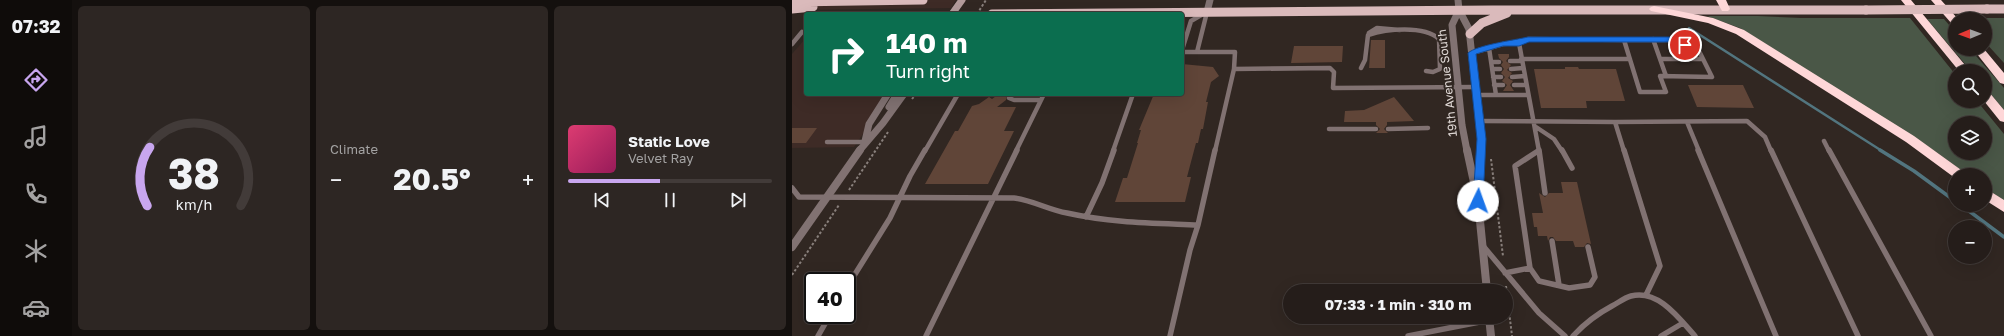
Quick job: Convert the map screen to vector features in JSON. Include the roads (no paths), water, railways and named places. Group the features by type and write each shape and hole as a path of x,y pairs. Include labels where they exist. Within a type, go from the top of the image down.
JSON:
{"highway":[{"path":"1902,0 1930,29"},
{"path":"1906,0 1959,64"},
{"path":"1936,0 1948,14"},
{"path":"1654,9 1710,20 1740,32 1910,139 1950,168"},
{"path":"1984,56 2004,80"},
{"path":"1989,62 2004,76"},
{"path":"1992,103 2004,118"},
{"path":"1992,198 2004,207"}],"main road":[{"path":"792,2 923,0"},
{"path":"953,12 962,0"},
{"path":"792,9 822,6 840,1"},
{"path":"1184,14 1207,12 1654,9 1723,4 1866,10 2004,8"},
{"path":"1470,34 1477,25 1486,19 1519,10"},
{"path":"792,15 804,15"}],"street":[{"path":"1207,12 1210,0"},
{"name":"19th Avenue South","path":"1458,0 1459,10 1470,34 1477,95 1481,139 1478,201"},
{"name":"19th Avenue South","path":"1459,10 1452,25 1458,87 1462,124 1478,201 1486,284"},
{"path":"865,142 869,124 887,96"},
{"path":"792,247 896,96"},
{"path":"865,142 883,123 903,96"},
{"path":"1490,324 1491,336"}],"lane":[{"path":"1184,44 1191,21 1207,12"},
{"path":"1197,52 1207,12"},
{"path":"1184,17 1191,21"},
{"path":"1361,68 1365,60 1368,35 1402,30 1424,31 1435,35 1439,39 1440,69 1433,72 1426,71"},
{"path":"792,44 802,32"},
{"path":"1472,53 1502,44 1519,43 1528,39 1624,39 1653,39 1671,40 1699,51 1712,77 1660,76 1666,92 1640,92 1624,39"},
{"path":"1653,39 1666,76"},
{"path":"1519,43 1533,121 1536,127 1538,151 1545,193"},
{"path":"1489,48 1496,95"},
{"path":"1170,336 1190,250 1198,225 1234,69 1235,52 1184,51"},
{"path":"1510,61 1630,58"},
{"path":"1660,59 1703,59"},
{"path":"1491,62 1499,62"},
{"path":"1234,69 1330,68 1334,72 1333,88 1476,87"},
{"path":"1511,69 1523,68"},
{"path":"1492,69 1500,69"},
{"path":"1512,77 1525,76"},
{"path":"1493,77 1502,77"},
{"path":"1494,85 1503,85"},
{"path":"1514,85 1526,85"},
{"path":"1477,95 1528,95"},
{"path":"856,272 900,198 910,176 957,96"},
{"path":"926,336 1043,96"},
{"path":"1086,217 1102,183 1132,96"},
{"path":"1009,98 1014,100 1041,100"},
{"path":"1479,121 1747,121 1765,137 1858,336"},
{"path":"1615,122 1660,266 1646,295"},
{"path":"1687,122 1776,336"},
{"path":"1536,127 1549,133 1558,143 1572,168"},
{"path":"1388,129 1428,128"},
{"path":"1329,129 1376,129"},
{"path":"1824,141 1931,336"},
{"path":"827,142 865,142"},
{"path":"1538,151 1515,166 1530,268 1539,281 1569,288 1590,285 1596,277 1588,247"},
{"path":"792,188 799,196 827,198 1023,199 1048,208 1115,222 1198,225"},
{"path":"1552,241 1559,285"},
{"path":"1482,245 1539,313 1565,336"},
{"path":"1505,273 1530,268"},
{"path":"1573,336 1584,323 1608,308 1632,296 1646,295 1666,305 1695,336"},
{"path":"1661,336 1683,323"},
{"path":"818,336 825,324"},
{"path":"1408,336 1436,334 1472,324"}],"waterway":[{"path":"1689,28 1882,151"},
{"path":"1880,150 1914,171 1948,196"},
{"path":"1970,212 2004,237"}]}
